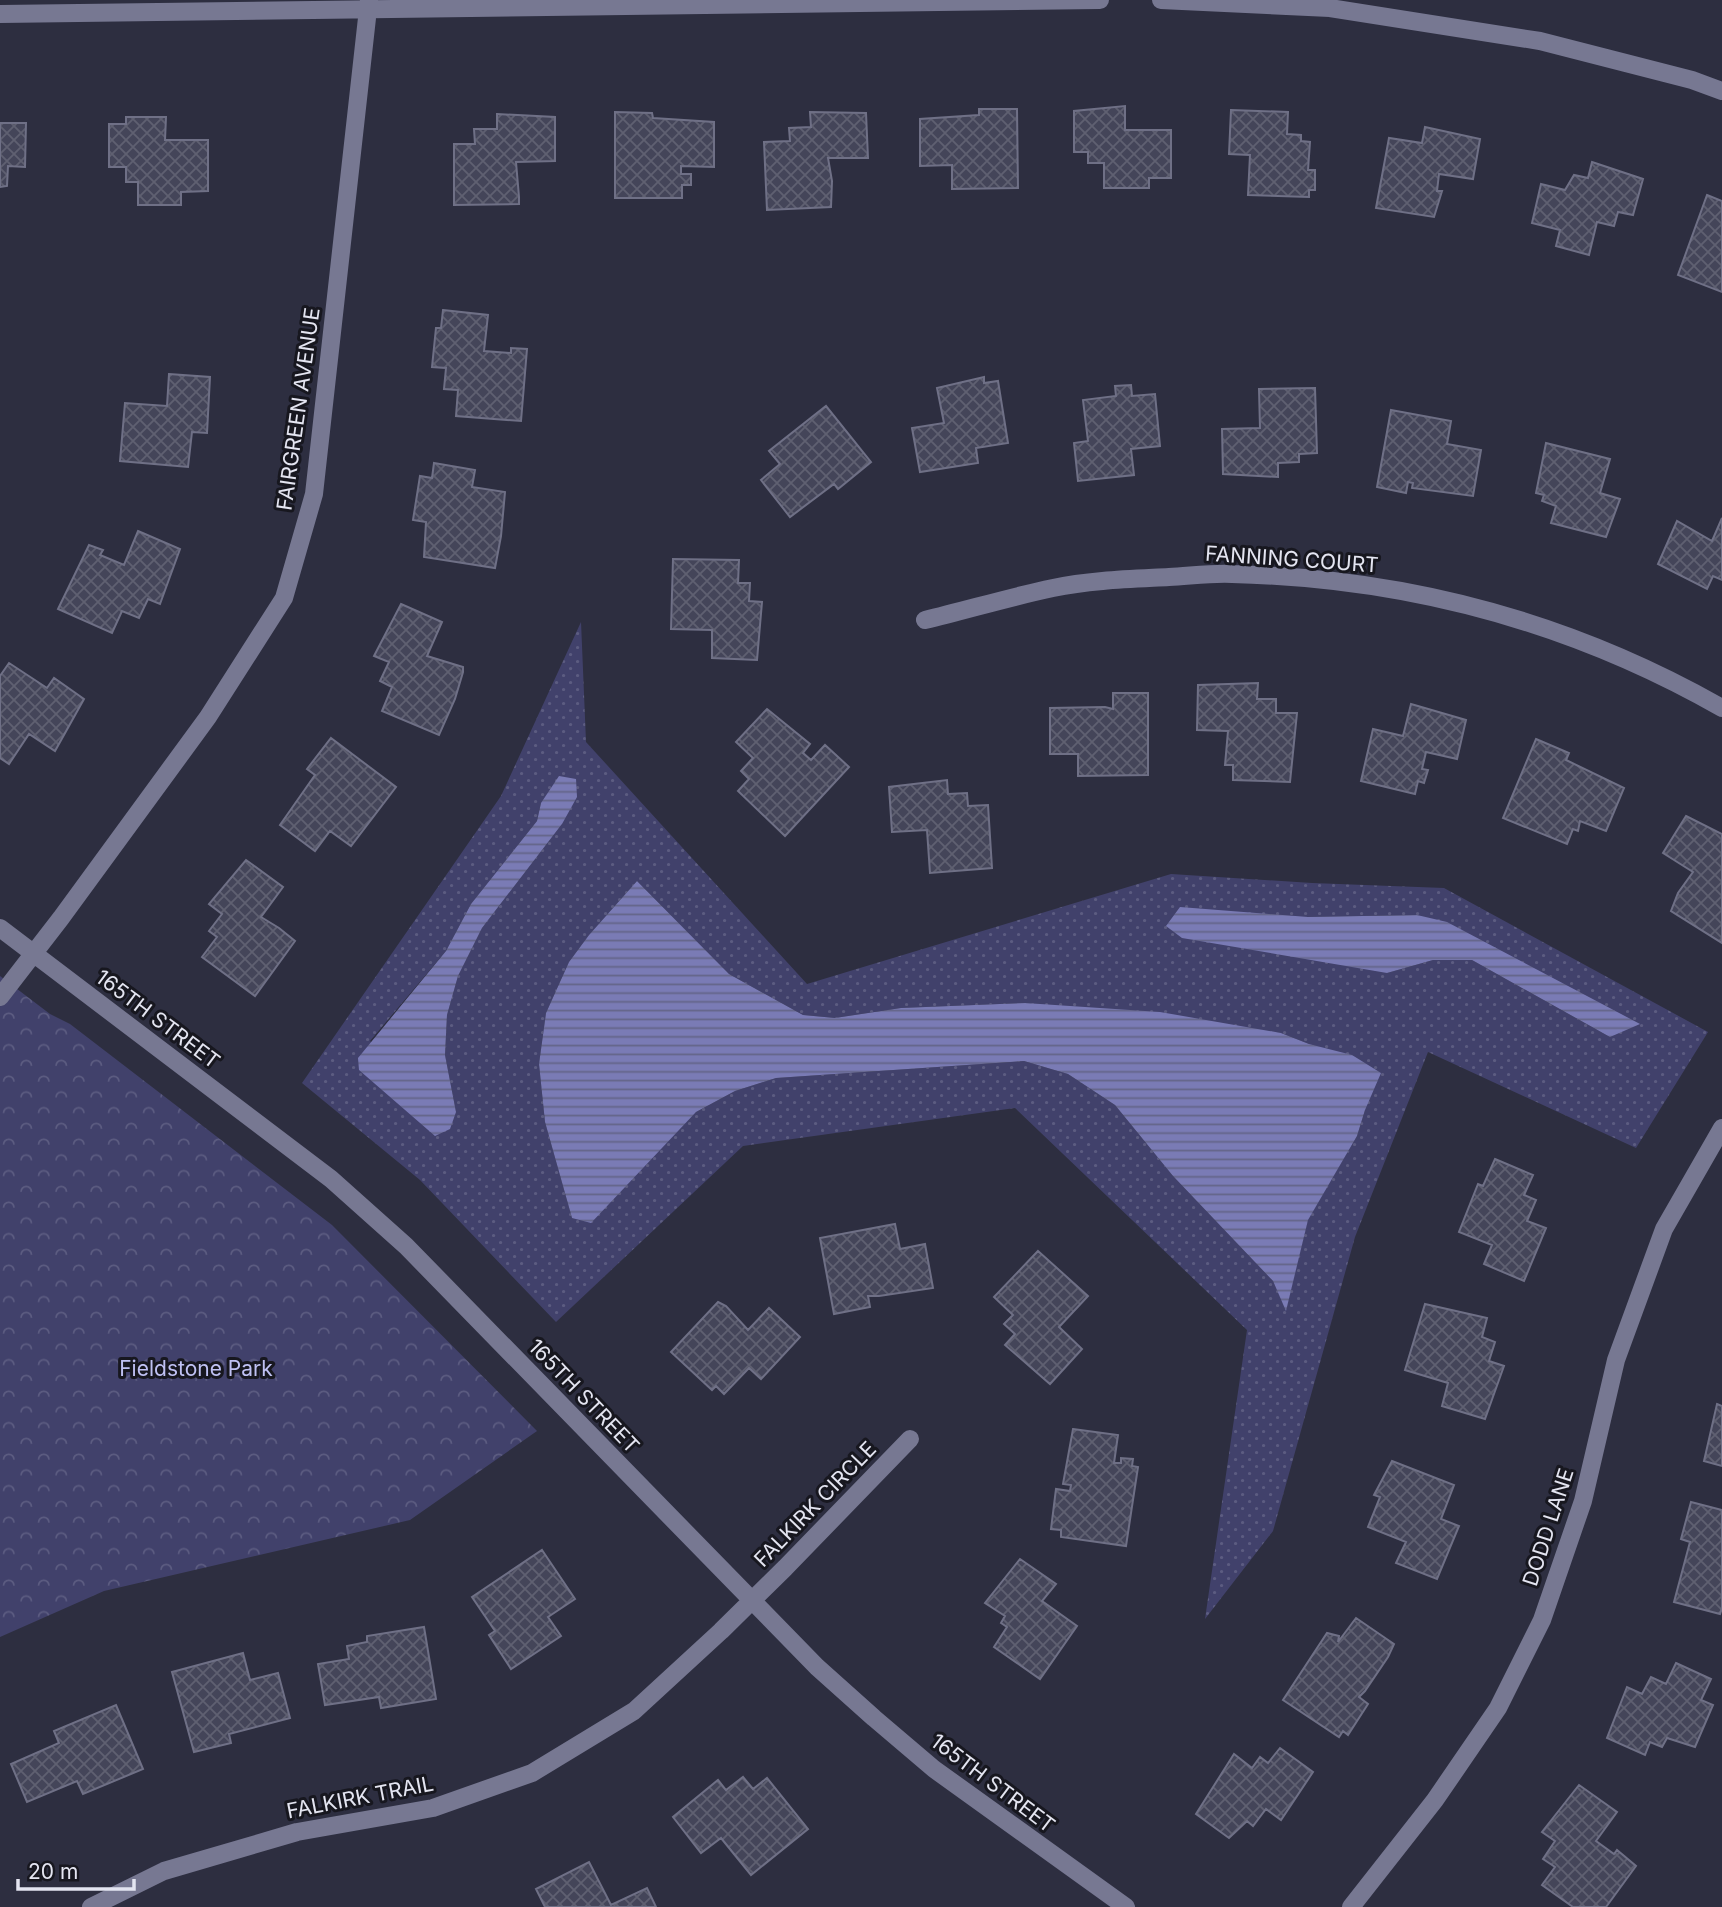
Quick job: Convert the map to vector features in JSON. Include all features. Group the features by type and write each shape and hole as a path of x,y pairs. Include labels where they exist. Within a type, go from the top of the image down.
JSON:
{"street":[{"path":"0,14 369,4 1100,0"},
{"path":"1161,0 1330,8 1540,41 1692,80 1722,91"},
{"name":"FAIRGREEN AVENUE","path":"0,998 208,717 284,598 314,494 369,4"},
{"name":"FANNING COURT","path":"925,620 1055,588 1136,578 1230,574 1313,578 1392,588 1473,607 1563,633 1637,664 1722,709"},
{"name":"165TH STREET","path":"0,928 331,1179 406,1246 817,1667 934,1769 1126,1907"},
{"name":"DODD LANE","path":"1351,1907 1435,1800 1498,1708 1542,1620 1583,1501 1616,1360 1664,1228 1722,1128"},
{"name":"FALKIRK CIRCLE","path":"752,1600 910,1439"},
{"name":"FALKIRK TRAIL","path":"92,1907 164,1871 297,1832 433,1808 532,1773 635,1711 752,1600"}],"green space":[{"path":"581,622 586,742 807,984 1171,874 1444,888 1708,1032 1636,1148 1428,1052 1355,1237 1273,1531 1205,1619 1247,1330 1015,1108 743,1146 556,1322 420,1180 302,1083 501,796","holes":["541,803 562,824 482,928 458,976 447,1015 445,1055 456,1112 370,1041 446,951 471,904 537,821","637,881 729,974 803,1015 835,1018 901,1008 1025,1003 1281,1033 1309,1044 1365,1110 1357,1136 1308,1219 1286,1309 1273,1281 1173,1176 1115,1105 1068,1074 1024,1061 776,1078 735,1091 696,1112 572,1218 545,1122 539,1064 546,1013 569,962","1417,915 1610,1037 1472,960 1433,960 1387,973 1308,917"]},
{"name":"Fieldstone Park","path":"0,976 50,1014 70,1024 332,1225 537,1431 410,1520 104,1591 0,1637"}],"water":[{"path":"559,776 576,779 577,797 562,824 482,928 458,976 447,1015 445,1055 456,1112 450,1129 435,1136 359,1070 358,1058 446,951 471,904 537,821 541,803"},
{"path":"637,881 729,974 803,1015 835,1018 901,1008 1025,1003 1160,1012 1281,1033 1309,1044 1352,1055 1381,1073 1357,1136 1308,1220 1286,1311 1273,1281 1173,1176 1115,1105 1068,1074 1024,1061 776,1078 735,1091 696,1112 591,1223 572,1218 545,1122 539,1064 546,1013 569,962"},
{"path":"1180,907 1308,917 1417,915 1447,922 1640,1024 1610,1037 1472,960 1433,960 1387,973 1182,938 1166,926"}],"building":[{"path":"1125,106 1125,130 1171,130 1171,178 1149,178 1149,188 1104,188 1104,163 1088,163 1088,152 1074,152 1074,111"},
{"path":"979,109 1017,109 1018,188 952,189 952,165 920,166 920,119 979,115"},
{"path":"1231,110 1288,112 1287,134 1301,135 1301,141 1310,142 1308,170 1315,170 1315,190 1309,190 1309,197 1248,195 1250,155 1229,154"},
{"path":"615,112 652,113 653,118 714,122 714,167 681,166 681,174 691,174 691,185 682,185 682,198 615,198"},
{"path":"810,112 866,113 868,158 828,158 832,181 831,207 767,210 764,142 790,141 789,128 811,127"},
{"path":"497,114 555,117 555,161 516,162 519,204 454,205 454,144 475,144 474,129 497,129"},
{"path":"126,117 166,117 165,140 208,140 208,191 181,192 181,205 138,205 138,182 126,182 126,167 109,167 109,124 126,124"},
{"path":"0,123 26,123 25,167 8,166 7,186 0,187"},
{"path":"1425,127 1480,139 1473,179 1439,174 1437,191 1442,191 1434,217 1376,208 1389,138 1422,143"},
{"path":"1592,162 1643,179 1633,215 1618,212 1614,226 1597,222 1589,255 1556,246 1560,230 1532,223 1541,184 1565,190 1574,175 1588,178"},
{"path":"1707,195 1722,201 1722,292 1678,275"},
{"path":"443,310 488,315 484,351 511,353 511,348 527,349 521,421 456,416 458,390 444,389 446,368 432,367 436,328 441,328"},
{"path":"169,374 210,377 207,433 192,432 188,467 120,461 125,403 167,406"},
{"path":"984,377 984,383 998,381 1008,443 976,448 978,463 920,472 912,428 944,423 937,388"},
{"path":"1131,385 1132,396 1155,394 1160,446 1131,449 1134,475 1078,481 1074,443 1088,441 1083,400 1116,396 1115,386"},
{"path":"1315,388 1317,453 1299,454 1299,462 1278,463 1278,477 1223,474 1222,429 1260,428 1259,389"},
{"path":"826,406 871,462 838,489 834,484 790,517 761,480 780,464 769,451"},
{"path":"1391,410 1451,421 1447,444 1481,450 1473,496 1412,488 1413,483 1408,482 1406,493 1377,487"},
{"path":"1546,443 1610,459 1600,493 1620,499 1606,537 1551,523 1556,506 1542,501 1544,495 1536,493"},
{"path":"434,463 475,470 472,487 505,492 495,568 424,557 426,522 413,520 420,476 432,478"},
{"path":"1722,518 1722,580 1713,576 1707,589 1658,564 1677,521 1712,541"},
{"path":"138,531 180,549 160,604 148,599 139,618 122,611 112,633 58,609 89,545 103,550 100,555 124,565"},
{"path":"673,559 739,560 738,583 750,583 749,601 762,602 757,660 712,658 712,630 671,629"},
{"path":"401,604 442,622 427,656 463,667 455,699 439,735 382,711 392,687 380,681 389,662 374,656"},
{"path":"9,663 47,688 54,678 84,699 55,751 29,734 9,764 0,758 0,676"},
{"path":"1258,683 1257,699 1276,699 1276,713 1297,713 1290,782 1233,780 1233,765 1225,765 1228,731 1197,730 1198,685"},
{"path":"1113,693 1148,693 1148,775 1078,776 1078,754 1050,754 1050,708 1113,709"},
{"path":"1411,704 1466,720 1457,759 1426,752 1422,769 1428,770 1424,783 1418,781 1415,794 1361,781 1373,729 1403,736"},
{"path":"767,709 810,744 803,753 811,760 825,745 849,767 785,836 738,791 749,779 741,771 753,758 736,742"},
{"path":"331,738 396,787 351,846 330,831 315,851 280,825 315,775 307,769"},
{"path":"1536,739 1569,753 1566,760 1624,788 1606,831 1580,821 1578,831 1573,829 1567,844 1503,818"},
{"path":"947,780 948,794 967,793 968,806 988,805 992,868 930,873 927,830 892,832 889,787"},
{"path":"1686,816 1722,834 1722,943 1671,911 1678,893 1693,872 1663,853"},
{"path":"246,860 283,887 261,917 295,941 255,996 202,957 217,937 209,931 222,914 209,904"},
{"path":"1495,1159 1533,1175 1524,1195 1536,1200 1527,1221 1546,1228 1524,1281 1484,1264 1492,1245 1459,1232 1478,1184 1483,1186"},
{"path":"895,1224 900,1249 925,1244 933,1288 868,1296 870,1307 834,1314 820,1238"},
{"path":"1038,1251 1088,1296 1059,1327 1082,1349 1050,1384 1005,1345 1015,1334 1004,1324 1013,1315 994,1297"},
{"path":"718,1302 726,1306 748,1330 769,1308 800,1337 761,1379 749,1368 724,1394 716,1386 712,1390 671,1352"},
{"path":"1425,1304 1487,1318 1482,1337 1495,1342 1489,1361 1504,1366 1485,1419 1442,1406 1448,1383 1405,1370"},
{"path":"1717,1404 1722,1406 1722,1466 1704,1461"},
{"path":"1073,1429 1118,1435 1114,1463 1121,1463 1121,1458 1133,1459 1132,1466 1138,1467 1126,1546 1061,1537 1061,1530 1051,1529 1056,1489 1070,1491 1071,1485 1063,1484"},
{"path":"1392,1461 1454,1485 1441,1519 1459,1526 1437,1579 1396,1563 1406,1542 1368,1527 1380,1497 1374,1495"},
{"path":"1691,1502 1722,1510 1720,1614 1674,1602 1690,1542 1681,1539"},
{"path":"542,1550 575,1599 548,1617 561,1636 511,1669 489,1635 495,1631 472,1597"},
{"path":"1020,1559 1056,1584 1042,1601 1077,1626 1040,1679 994,1647 1007,1627 1001,1623 1005,1616 985,1603"},
{"path":"1356,1618 1394,1644 1388,1657 1359,1697 1368,1704 1348,1735 1343,1731 1339,1737 1283,1700 1327,1633 1339,1636 1338,1642"},
{"path":"424,1627 436,1699 381,1708 379,1697 325,1705 318,1664 349,1659 347,1646 367,1642 367,1636"},
{"path":"243,1653 250,1680 278,1673 290,1718 229,1734 231,1743 194,1752 172,1672"},
{"path":"1676,1663 1711,1679 1701,1700 1713,1705 1695,1747 1667,1738 1662,1747 1650,1742 1645,1755 1607,1738 1627,1687 1642,1694 1651,1677 1666,1684"},
{"path":"116,1705 143,1769 83,1794 77,1781 27,1802 11,1764 59,1743 54,1731"},
{"path":"1280,1748 1313,1772 1281,1820 1266,1809 1253,1826 1247,1821 1229,1838 1196,1814 1234,1754 1252,1768 1260,1757 1268,1763"},
{"path":"743,1777 753,1789 767,1778 808,1829 751,1875 721,1838 701,1853 673,1817 718,1780 726,1790"},
{"path":"1579,1785 1617,1812 1596,1841 1614,1854 1617,1850 1636,1866 1606,1907 1573,1907 1542,1885 1555,1867 1543,1859 1555,1841 1542,1832"},
{"path":"589,1862 611,1905 647,1888 656,1907 545,1907 536,1889"}]}
